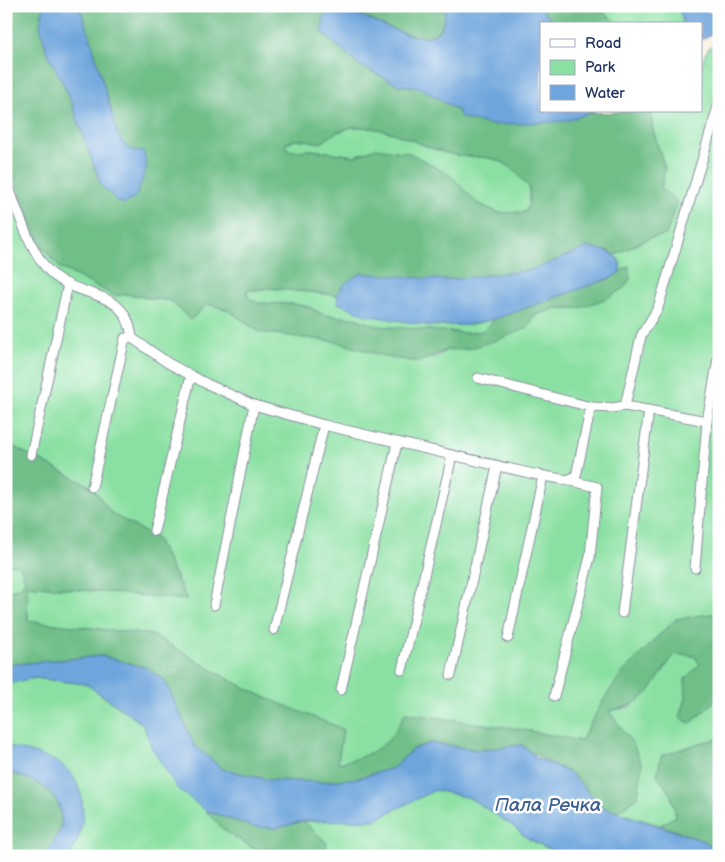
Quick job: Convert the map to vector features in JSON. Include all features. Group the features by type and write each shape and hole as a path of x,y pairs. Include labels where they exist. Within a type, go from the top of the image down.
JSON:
{"street":[{"path":"625,406 641,336 658,308 719,103"},
{"path":"6,179 28,235 51,273 68,284 112,302 123,309 130,323 132,338"},
{"path":"6,214 10,190"},
{"path":"31,456 68,284"},
{"path":"92,487 126,338 132,338 191,375 254,405 397,443 597,487 590,557 554,696"},
{"path":"694,568 707,421 719,353"},
{"path":"154,531 191,375"},
{"path":"478,378 591,407 612,408 625,406 707,421"},
{"path":"214,605 254,405"},
{"path":"567,480 576,476 591,407"},
{"path":"622,613 649,410"},
{"path":"274,630 324,425"},
{"path":"341,690 397,443"},
{"path":"402,670 452,456"},
{"path":"451,675 497,466"},
{"path":"508,638 543,476"}],"green space":[{"path":"6,6 44,6 40,25 46,50 67,91 101,185 117,201 143,152 128,147 118,135 90,37 79,6 446,6 442,26 430,36 407,34 348,11 329,9 322,32 359,65 399,85 419,87 457,110 461,117 651,112 652,127 665,168 661,189 677,201 666,235 649,238 615,255 608,251 571,253 548,265 532,270 446,280 345,283 337,295 269,288 246,291 249,298 258,303 294,304 309,307 324,315 354,318 377,326 467,333 483,331 495,319 613,277 629,266 630,279 624,288 607,298 580,308 557,308 536,315 527,328 468,349 447,350 420,362 390,358 337,342 259,332 228,310 208,304 190,320 171,301 126,294 115,296 59,267 42,246 30,221 6,153 6,51 16,46 8,34 11,19 6,16","holes":["352,127 391,132 447,153 500,161 513,170 529,187 529,204 525,212 499,213 477,203 450,175 410,153 376,148 355,156 312,150 290,151 285,145 298,140 321,143 335,133"]},
{"path":"539,6 593,6 615,21 615,22 553,22"},
{"path":"593,6 678,6 683,21 615,22"},
{"path":"719,40 719,613 676,619 652,642 603,701 581,741 525,730 406,713 394,734 379,748 361,757 338,763 262,696 226,678 153,635 28,621 26,585 187,599 157,539 111,513 92,487 6,443 6,153 30,221 42,246 59,267 115,296 126,294 152,299 208,304 228,310 260,332 337,342 390,358 436,357 447,350 468,349 527,328 536,315 557,308 581,308 629,266 620,272 621,263 615,255 649,238 666,235 661,189 665,168 652,127 651,112 702,112 702,62 711,46"},
{"path":"352,127 391,133 455,155 501,161 514,170 529,187 529,204 525,212 499,213 477,203 463,191 376,148 355,156 312,150 290,151 285,145 298,140 321,143 335,133"},
{"path":"269,288 337,295 339,303 468,325 495,319 483,331 467,333 377,326 354,318 324,315 309,307 294,304 258,303 249,298 246,291"},
{"path":"6,443 92,487 111,513 157,539 187,600 27,585 28,621 153,635 226,678 262,696 343,729 338,763 361,757 379,748 393,734 405,713 525,730 581,741 603,701 621,674 676,619 719,613 719,701 717,699 690,724 680,717 686,698 685,679 700,664 694,656 675,654 655,684 642,698 623,708 609,711 633,744 642,765 638,797 616,812 600,804 569,773 539,757 522,745 478,750 431,743 413,749 393,768 358,778 323,782 270,780 222,769 194,745 165,681 147,668 102,656 6,665 6,591 21,587 25,580 21,567 14,564 6,567"},
{"path":"14,564 21,567 25,580 21,587 6,591 6,567"},
{"path":"675,654 694,656 700,664 685,679 690,724 717,699 719,739 699,743 657,775 671,795 676,816 660,825 616,812 638,797 609,711 630,707"},
{"path":"35,678 86,684 143,724 152,748 225,831 255,849 275,849 282,856 69,856 71,853 15,748 6,746 6,684"},
{"path":"719,739 719,852 704,841 660,825 676,816 671,795 657,775 661,756 699,743"},
{"path":"6,771 39,784 54,796 61,816 61,829 47,854 36,857 6,856"},
{"path":"435,790 470,798 513,826 527,838 563,856 320,856 326,850 327,843 303,821 374,820"},
{"path":"205,810 253,827 277,828 303,821 327,843 326,850 320,856 282,856 275,849 255,849 225,831"}],"water":[{"path":"44,6 79,6 90,37 118,135 128,147 143,151 147,167 136,196 125,204 117,201 101,185 67,91 46,50 40,25"},
{"path":"446,6 539,6 553,22 540,22 540,112 592,112 566,121 493,125 469,120 461,117 457,110 419,87 399,85 359,65 322,32 324,15 329,9 348,11 394,30 419,37 430,36 438,32 444,20"},
{"path":"678,6 698,6 719,18 719,36 713,33 702,39 702,22 683,21"},
{"path":"588,247 606,251 615,256 620,265 620,272 613,277 495,319 468,325 431,326 366,315 338,303 337,295 345,283 361,273 446,280 532,270"},
{"name":"Пала Речка","path":"102,656 147,668 165,681 194,745 222,769 270,780 322,782 358,778 393,768 413,749 431,743 478,750 522,745 537,758 570,773 602,807 704,841 719,852 719,856 563,856 527,838 513,826 470,798 435,790 374,820 303,821 277,828 253,827 205,810 177,788 152,748 143,724 86,684 35,678 6,684 6,665"},
{"path":"6,746 57,762 71,774 77,784 83,808 82,821 80,834 69,856 44,856 50,850 61,829 61,816 58,805 54,796 39,784 6,771"}]}
